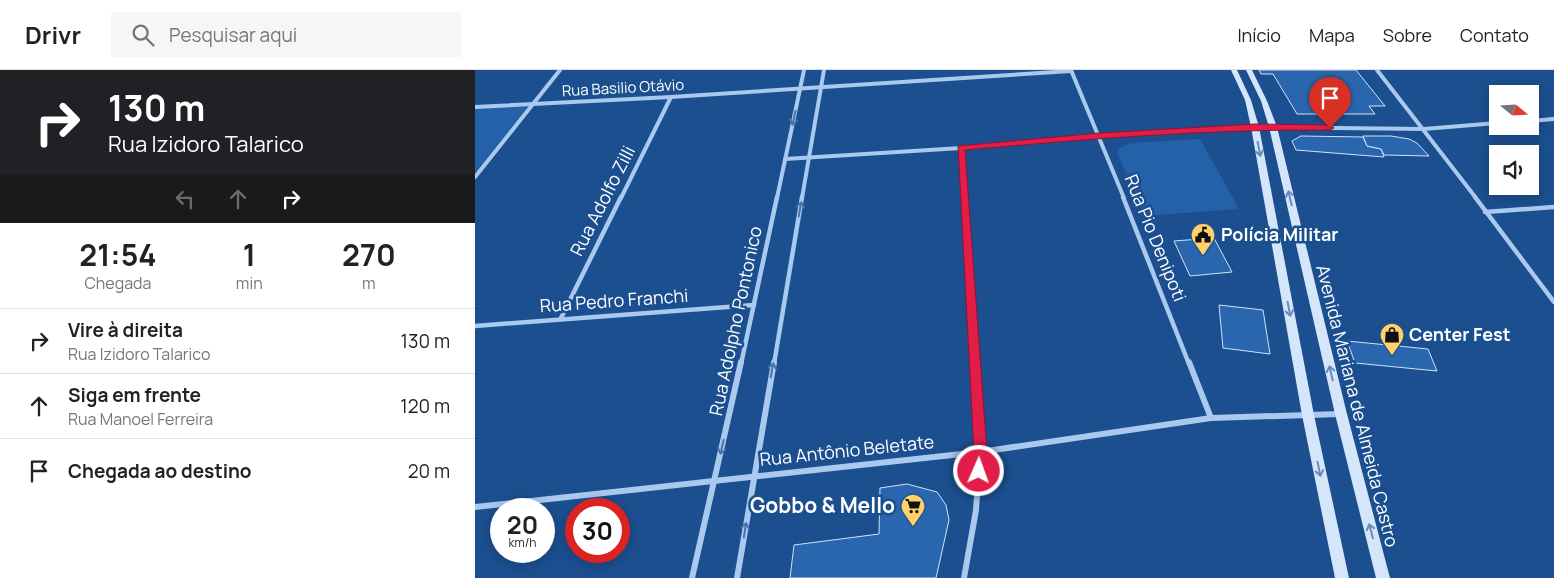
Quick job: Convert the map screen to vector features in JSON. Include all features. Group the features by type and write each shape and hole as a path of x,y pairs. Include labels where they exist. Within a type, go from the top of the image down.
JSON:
{"main road":[{"path":"1234,70 1248,100 1255,127 1308,415 1342,578"},
{"name":"Avenida Mariana de Almeida Castro","path":"1249,70 1265,101 1273,127 1341,414 1383,578"}],"street":[{"path":"475,177 560,70"},
{"name":"Rua Adolpho Pontonico","path":"692,578 755,305 804,70"},
{"path":"737,578 824,70"},
{"path":"1377,70 1424,129 1554,302"},
{"name":"Rua Basilio Otávio","path":"475,107 671,97 1071,71"},
{"name":"Rua Pio Denipoti","path":"1071,71 1099,136 1211,418"},
{"name":"Rua Adolfo Zilli","path":"561,318 671,97"},
{"path":"1539,120 1554,119"},
{"path":"785,159 961,148 1099,136 1255,127 1424,129 1489,124"},
{"path":"961,148 981,452 977,510 964,578"},
{"path":"1485,212 1554,207"},
{"name":"Rua Pedro Franchi","path":"475,326 561,318 755,305"},
{"name":"Rua Antônio Beletate","path":"475,507 981,452 1211,418 1341,414"}],"shaded area":[{"path":"530,104 475,173 475,107"},
{"path":"1200,139 1239,209 1144,216 1117,153 1118,149 1130,143"}],"building":[{"path":"1259,70 1356,70 1385,106 1369,106 1375,114 1297,114 1273,74 1261,74"},
{"path":"1301,136 1363,137 1367,146 1381,149 1384,157 1296,150 1292,141"},
{"path":"1363,136 1391,136 1409,139 1417,143 1429,156 1384,155 1381,149 1367,146"},
{"name":"Polícia Militar","path":"1214,238 1232,272 1190,276 1174,241"},
{"path":"1219,305 1263,310 1270,354 1223,348"},
{"name":"Center Fest","path":"1347,341 1428,349 1437,371 1355,363"},
{"name":"Gobbo & Mello","path":"907,484 937,492 946,505 949,520 936,578 790,578 794,545 879,534 880,488"}],"place":[{"name":"Polícia Militar","path":"1203,256"},
{"name":"Center Fest","path":"1392,356"},
{"name":"Gobbo & Mello","path":"913,527"}],"route":[{"path":"979,471 981,452 961,148 1099,136 1216,129 1255,127 1330,128"}]}
